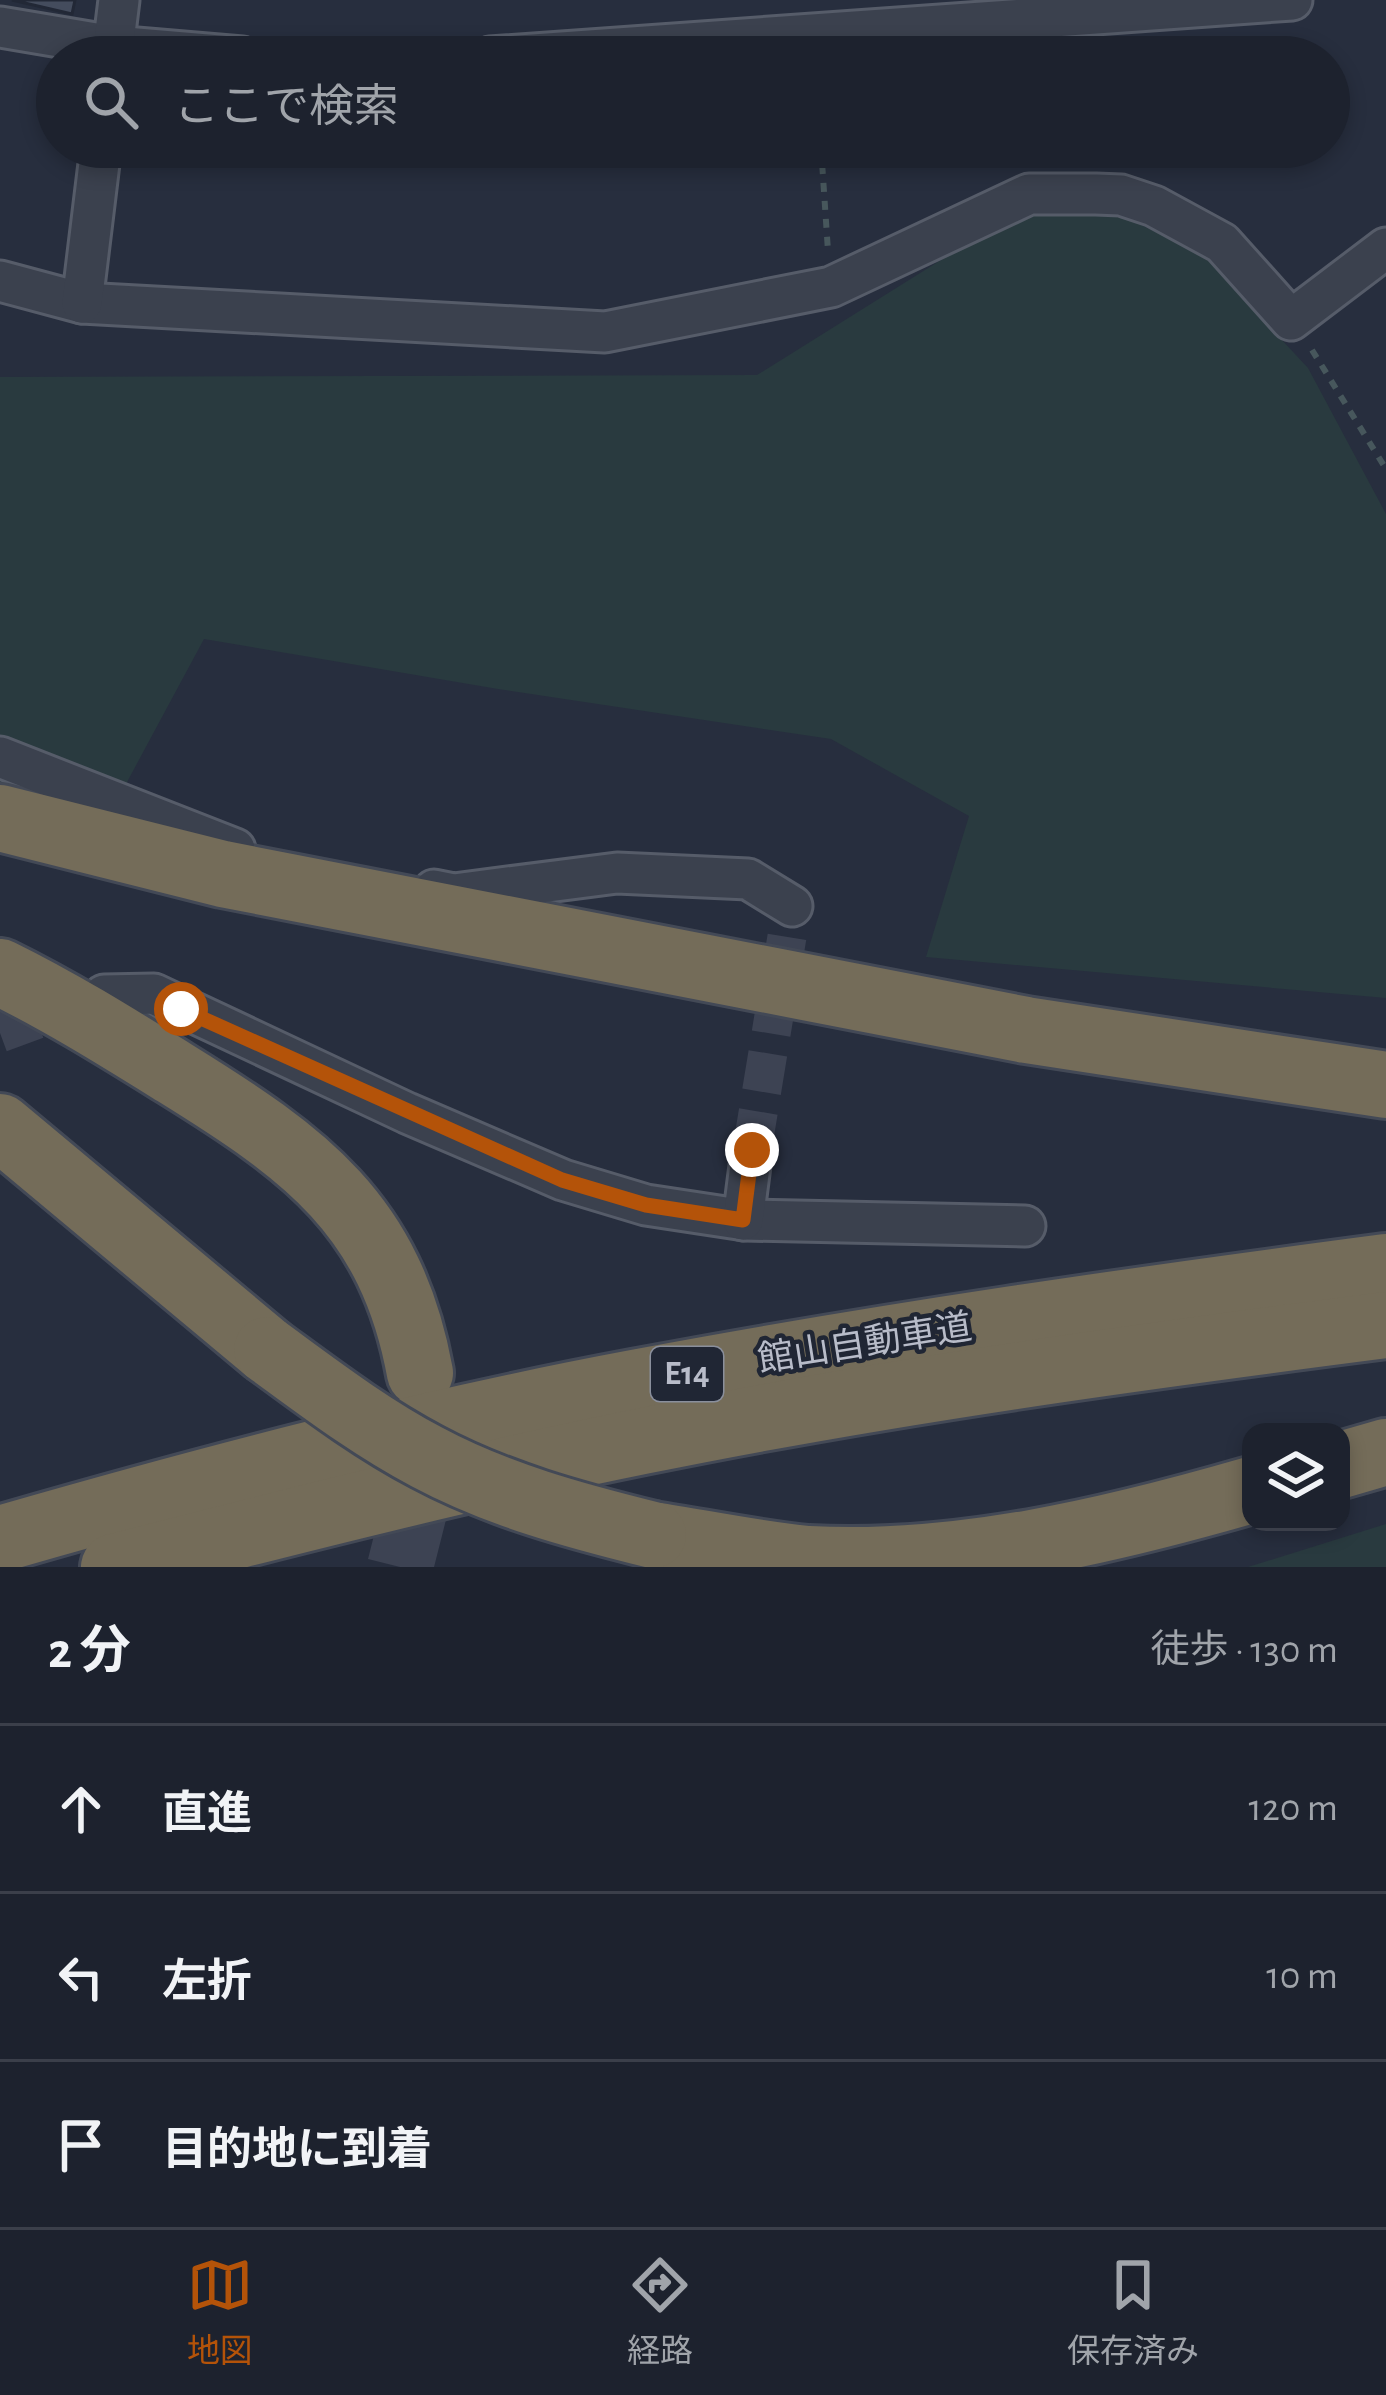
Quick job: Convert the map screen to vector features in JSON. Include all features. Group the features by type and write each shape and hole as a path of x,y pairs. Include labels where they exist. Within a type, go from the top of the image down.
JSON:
{"highway":[{"path":"0,818 223,874 1026,1030 1386,1085"},
{"path":"0,972 63,1003 267,1130 314,1170 346,1206 396,1282 420,1373"},
{"path":"0,1127 267,1350 346,1409 429,1458 500,1490 581,1517 653,1535 810,1559 940,1558 1083,1536 1242,1492"},
{"name":"館山自動車道","path":"0,1539 308,1456 630,1384 1145,1299 1386,1267"},
{"name":"館山自動車道","path":"113,1567 643,1441 1152,1355 1386,1325"},
{"path":"1350,1462 1386,1452"}],"street":[{"path":"115,36 119,0"},
{"path":"785,36 1292,0"},
{"path":"0,27 42,36"},
{"path":"82,303 98,168"},
{"path":"0,280 82,303 605,332 831,287 1029,194 1121,195 1174,215 1222,243 1291,320 1386,248"},
{"path":"0,757 228,847 454,894 617,873 748,879 792,906"},
{"path":"104,994 154,994 406,1113 562,1180 646,1205 743,1220 1024,1226"},
{"path":"743,1220 752,1150"}],"path":[{"path":"822,168 831,287"},
{"path":"1291,320 1386,469"}],"shaded area":[{"path":"1029,205 1111,211 1201,253 1308,368 1386,514 1386,998 926,957 969,816 831,739 204,639 105,823 0,784 0,377 757,375"},
{"path":"1386,1524 1386,1567 1248,1567"}],"building":[{"path":"12,0 75,0 72,14"}],"tunnel":[{"path":"752,1150 792,906"},
{"path":"0,1033 76,1005"},
{"path":"400,1567 420,1488 420,1437"}],"route":[{"path":"181,1009 562,1180 646,1205 743,1220 752,1150"}]}
